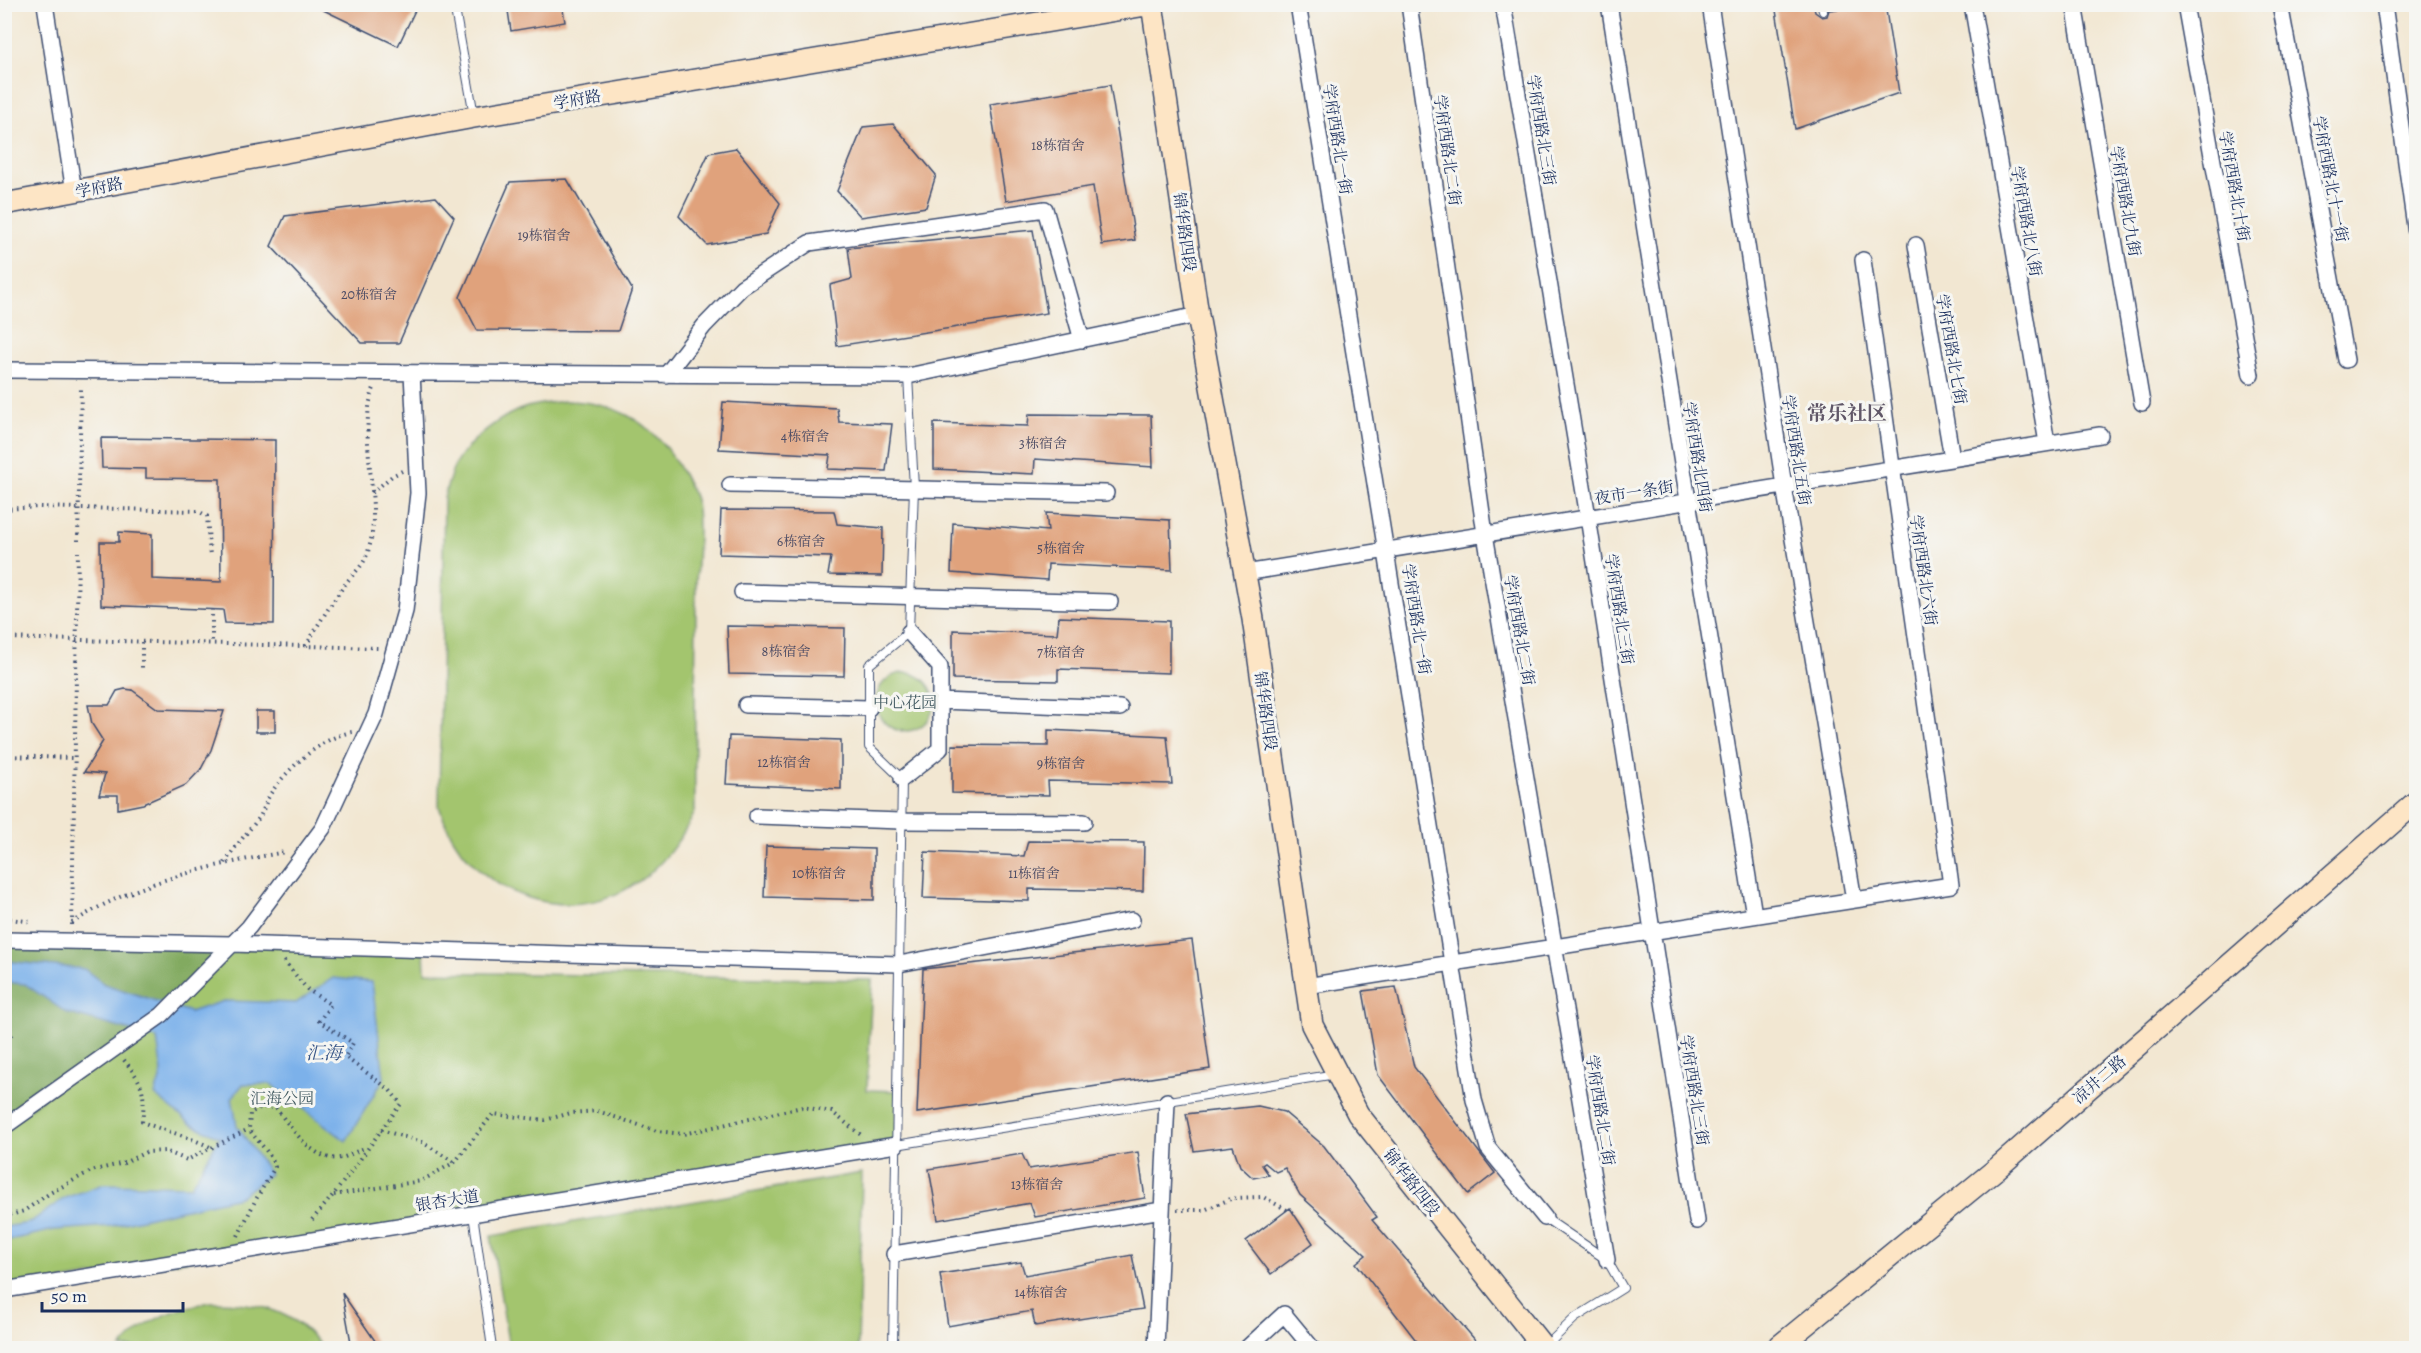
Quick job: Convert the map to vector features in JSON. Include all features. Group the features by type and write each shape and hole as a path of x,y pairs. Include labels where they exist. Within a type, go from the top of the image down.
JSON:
{"main road":[{"name":"学府路","path":"4,204 474,117 1152,5"},
{"name":"锦华路四段","path":"1152,5 1198,315 1245,573 1312,1025 1358,1114 1544,1348"},
{"name":"凉井二路","path":"1777,1348 1995,1170 2416,802"}],"street":[{"path":"45,4 74,192"},
{"name":"学府西路北一街","path":"1298,4 1388,550 1474,1100 1488,1148 1545,1218"},
{"name":"学府西路北二街","path":"1409,4 1485,534 1607,1260"},
{"name":"学府西路北三街","path":"1503,4 1588,517 1697,1221"},
{"name":"学府西路北四街","path":"1609,4 1686,501 1754,915"},
{"name":"学府西路北五街","path":"1710,4 1784,486 1854,900"},
{"name":"学府西路北八街","path":"1972,4 2047,443"},
{"name":"学府西路北九街","path":"2074,4 2142,404"},
{"name":"学府西路北十街","path":"2185,4 2251,375"},
{"name":"学府西路北十一街","path":"2280,4 2346,360"},
{"path":"2384,4 2416,234"},
{"path":"666,375 704,326 742,287 809,243 1045,209 1082,340"},
{"name":"学府西路北七街","path":"1916,245 1952,458"},
{"name":"学府西路北六街","path":"1854,900 1951,885 1863,260"},
{"path":"4,370 908,376 1198,315"},
{"path":"4,1127 162,1015 249,927 323,828 369,729 405,611 418,493 412,373"},
{"name":"夜市一条街","path":"1245,573 2100,435"},
{"path":"730,484 1106,493"},
{"path":"742,592 1110,602"},
{"path":"902,779 940,749 940,667 909,632"},
{"path":"940,701 1120,708"},
{"path":"746,705 869,708"},
{"path":"757,816 901,821 1084,822"},
{"path":"1306,986 1854,900"},
{"path":"4,940 274,945 899,964 1132,920"},
{"path":"1156,1348 1167,1101"},
{"name":"银杏大道","path":"4,1290 896,1145"},
{"path":"894,1254 1162,1210"},
{"path":"1247,1348 1284,1314 1312,1348"}],"lane":[{"path":"454,4 474,117"},
{"path":"892,1348 902,779 869,747 869,665 909,632 914,489 908,376"},
{"path":"896,1145 1337,1073"},
{"path":"473,1214 492,1348"},
{"path":"1544,1348 1575,1318 1623,1288 1607,1260 1545,1218"}],"path":[{"path":"78,541 81,370"},
{"path":"306,646 320,620 366,558 371,530 372,494 367,404 380,372"},
{"path":"372,494 392,476 417,465"},
{"path":"4,509 198,511 207,516 210,556"},
{"path":"71,941 78,552"},
{"path":"212,609 212,642"},
{"path":"4,638 212,642 394,649"},
{"path":"142,642 142,669"},
{"path":"225,863 237,842 261,815 271,793 294,768 336,735 369,729"},
{"path":"4,756 74,758"},
{"path":"72,924 95,908 135,889 179,874 309,847"},
{"path":"274,945 295,977 307,989 331,1005 320,1021 353,1043 345,1057 389,1089 401,1104 366,1148 360,1163 291,1244"},
{"path":"4,1018 12,1033 4,1050"},
{"path":"118,1046 141,1081 144,1106 142,1122 166,1131 190,1136 210,1148"},
{"path":"233,1253 240,1228 275,1167 271,1154 258,1143 249,1129 250,1113 262,1107 276,1108 292,1133 328,1158 341,1158 366,1148"},
{"path":"334,1196 421,1181 455,1162 493,1114 545,1120 571,1113 597,1111 657,1131 683,1134 802,1107 832,1112 853,1127 874,1149"},
{"path":"4,1217 24,1211 50,1193 91,1171 124,1163 146,1152 165,1151 187,1160 216,1143 249,1129"},
{"path":"381,1130 422,1142 455,1162"},
{"path":"1162,1210 1204,1210 1233,1198 1263,1197 1287,1210"}],"green space":[{"path":"564,401 601,405 633,418 647,428 671,454 692,491 697,512 698,534 695,812 665,858 652,871 623,891 591,902 559,904 528,898 499,884 474,864 453,838 439,806 444,498 449,480 462,454 477,437 497,422 527,407"},
{"name":"中心花园","path":"905,673 921,678 929,686 934,702 929,718 921,726 905,731 889,726 881,718 876,702 881,686 889,678"},
{"path":"5,940 232,944 177,999 5,1127"},
{"name":"汇海公园","path":"232,944 424,950 425,972 872,980 867,1090 897,1091 896,1145 5,1290 5,1127"},
{"path":"862,1173 858,1348 509,1348 491,1236"},
{"path":"209,1302 241,1303 272,1310 299,1324 322,1348 121,1348 140,1330 160,1317 183,1308"}],"water":[{"name":"汇海","path":"4,961 84,969 104,984 190,1012 224,1001 296,1003 333,978 372,982 384,1078 346,1141 271,1084 243,1084 232,1098 237,1126 270,1174 239,1197 111,1226 54,1230 5,1241 5,1227 29,1223 65,1198 104,1184 191,1186 220,1137 191,1124 155,1095 162,1072 157,1038 67,1013 25,984 5,982"}],"building":[{"path":"311,4 418,4 398,46"},
{"path":"507,4 562,4 565,22 511,31"},
{"path":"1775,4 1813,4 1815,12 1822,17 1827,16 1829,10 1885,4 1899,93 1795,129"},
{"path":"1110,85 1135,240 1102,245 1093,186 1006,201 990,104"},
{"path":"893,124 936,175 926,207 861,217 837,191 863,127"},
{"path":"736,148 780,203 766,234 707,245 679,216 709,153"},
{"path":"567,179 632,289 618,331 477,330 460,297 510,182"},
{"path":"436,197 454,217 399,343 362,343 271,246 285,216"},
{"path":"1033,230 1047,313 837,346 830,285 852,279 848,248"},
{"path":"723,402 837,408 839,422 892,424 886,471 828,469 830,455 719,449"},
{"path":"1029,414 1151,415 1153,467 1035,459 1034,474 934,469 934,423 1028,426"},
{"path":"101,438 275,440 274,624 225,623 223,610 101,605 100,542 119,542 119,532 152,534 152,579 221,582 220,479 146,478 146,469 102,468"},
{"path":"721,510 834,511 837,524 883,528 882,576 828,575 831,557 719,554"},
{"path":"1046,513 1170,520 1172,570 1048,564 1047,580 951,573 953,523 1048,531"},
{"path":"1059,617 1169,621 1169,673 1058,669 1058,681 953,679 953,630 1057,634"},
{"path":"727,626 845,628 844,676 729,674"},
{"path":"132,690 158,709 224,711 211,750 201,769 186,785 143,804 118,809 118,795 99,795 105,774 84,772 103,741 92,724 88,705 109,705 117,691"},
{"path":"256,711 275,711 275,732 256,732"},
{"path":"1048,730 1167,736 1172,784 1048,781 1049,795 952,793 952,745 1048,746"},
{"path":"729,736 841,740 841,789 726,784"},
{"path":"1028,841 1144,842 1143,891 1029,889 1029,901 923,898 925,852 1024,856"},
{"path":"766,846 874,849 874,900 764,897"},
{"path":"1192,940 1210,1069 917,1113 923,969"},
{"path":"1396,987 1414,1067 1495,1173 1468,1194 1378,1075 1363,991"},
{"path":"1258,1106 1284,1112 1324,1146 1377,1217 1372,1220 1482,1348 1422,1348 1356,1263 1366,1255 1300,1195 1285,1168 1276,1172 1265,1163 1262,1165 1269,1175 1253,1178 1240,1166 1233,1146 1194,1151 1186,1114"},
{"path":"1138,1152 1145,1198 1035,1217 1030,1203 938,1220 929,1169 1022,1154 1029,1169"},
{"path":"1290,1208 1313,1243 1271,1274 1246,1241"},
{"path":"1132,1255 1143,1309 1035,1326 1032,1311 948,1326 940,1274 1021,1262 1025,1275"},
{"path":"342,1293 380,1348 352,1348"}],"district":[{"name":"常乐社区","path":"1847,413"}]}
